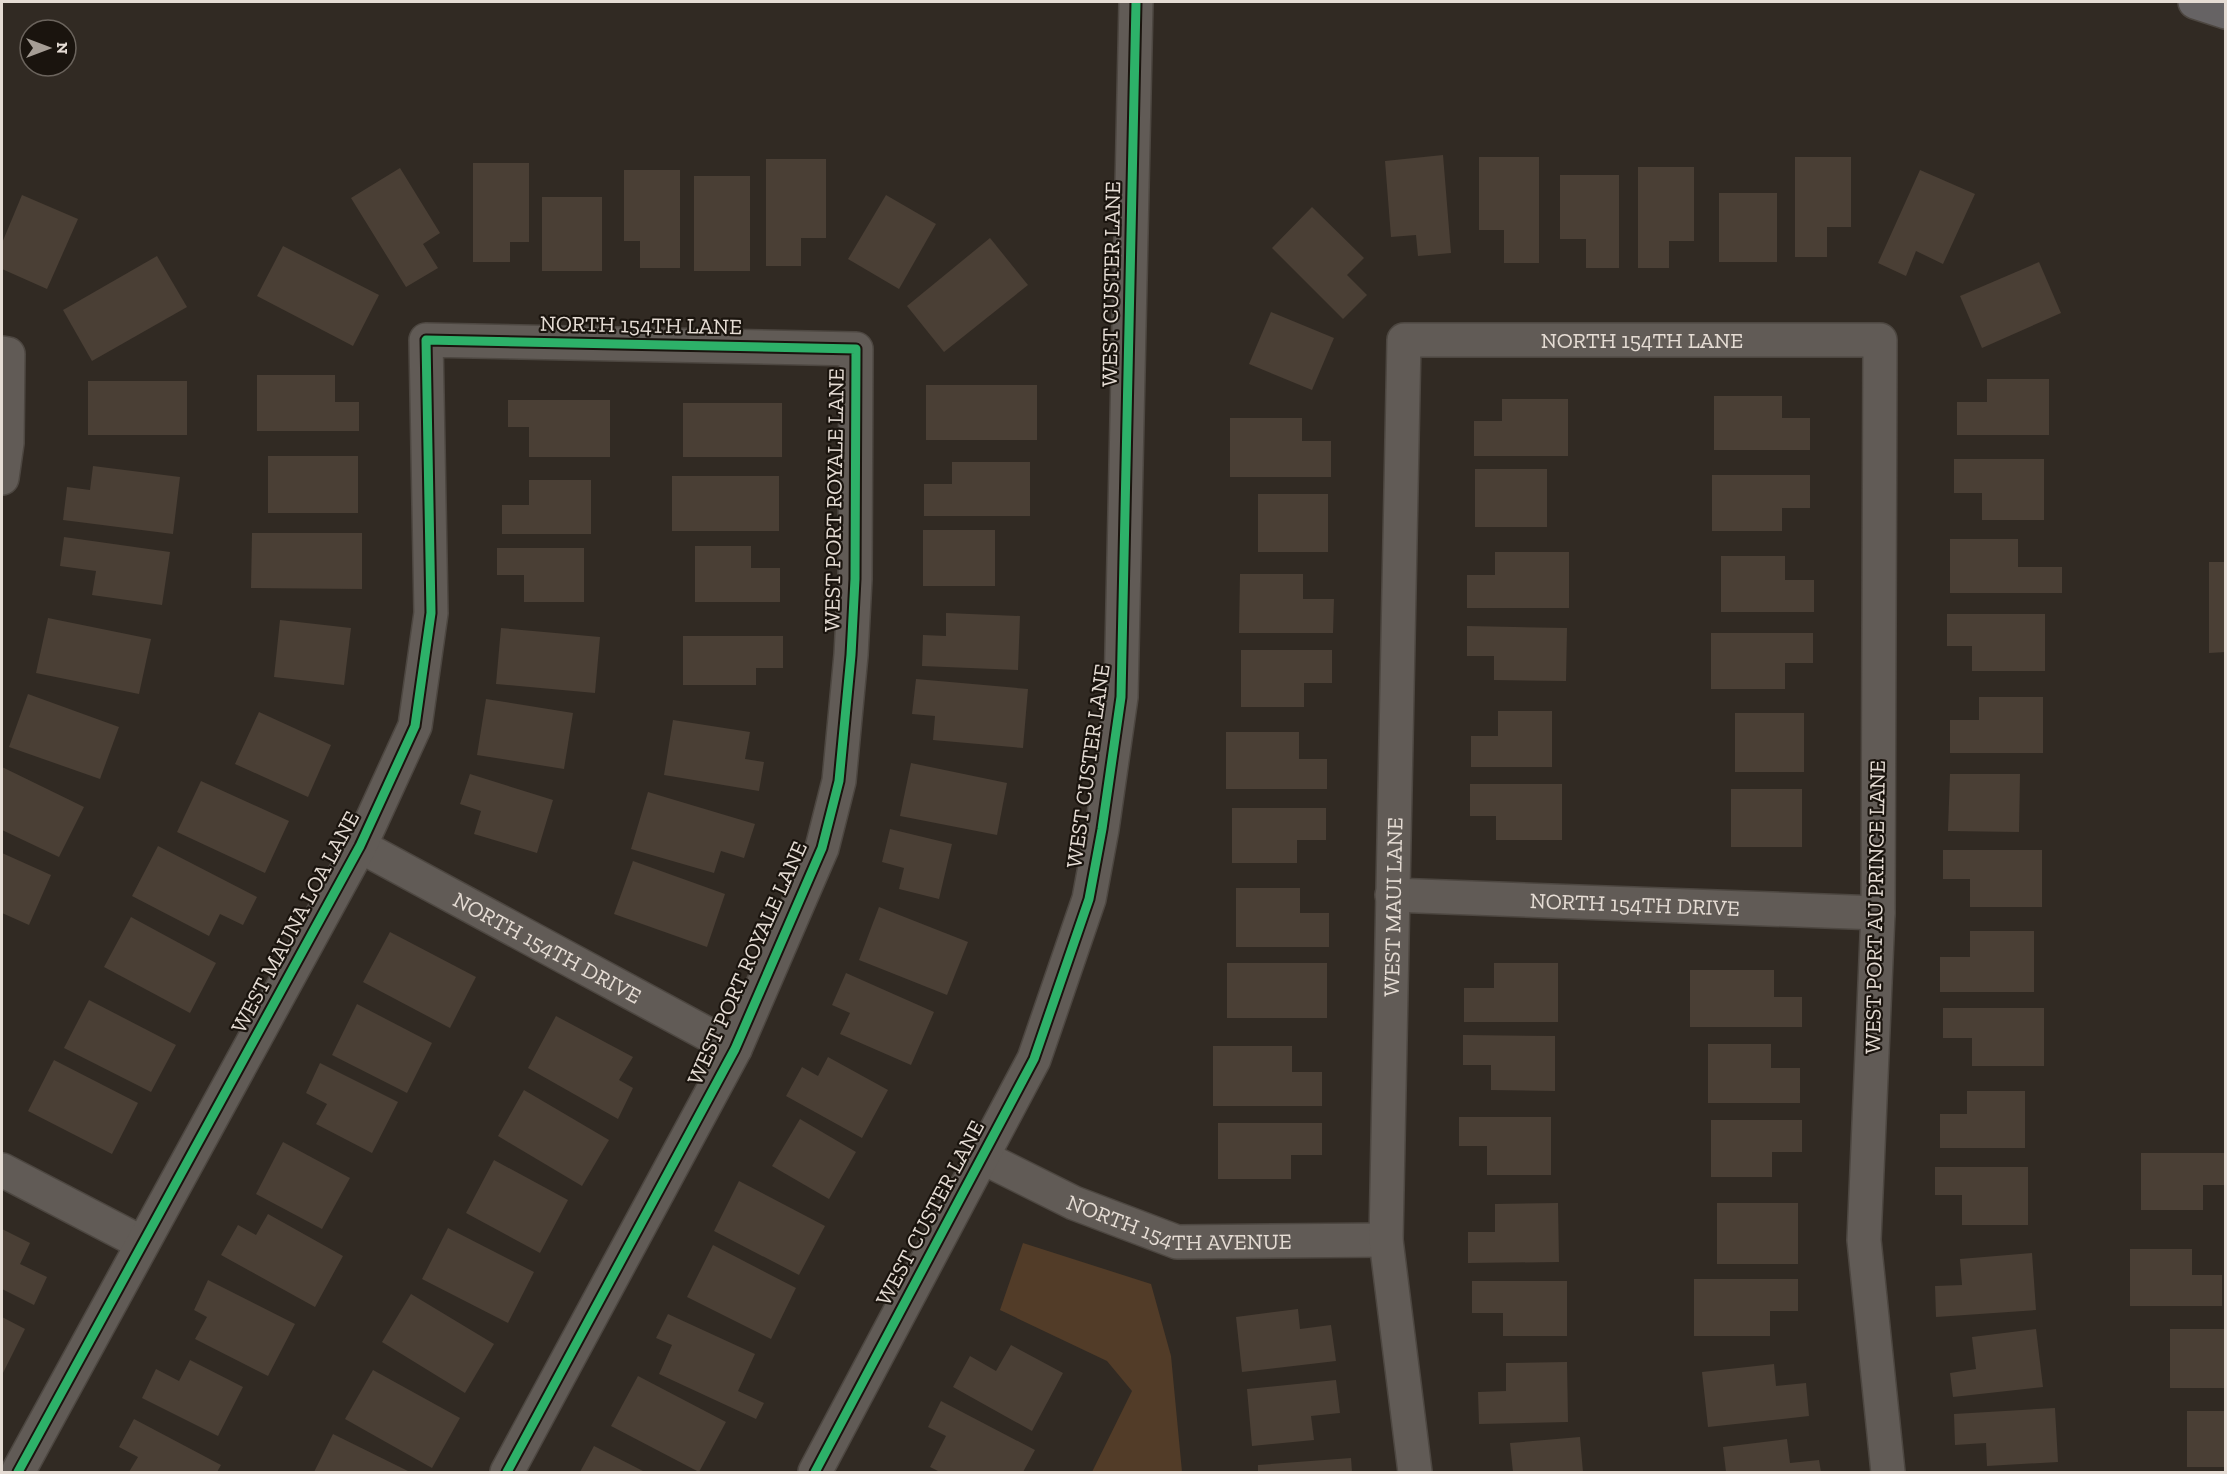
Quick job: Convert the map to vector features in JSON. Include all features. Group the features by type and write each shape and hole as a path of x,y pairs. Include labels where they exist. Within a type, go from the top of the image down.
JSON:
{"main road":[{"path":"2196,2 2226,12"}],"street":[{"name":"WEST CUSTER LANE","path":"815,1473 1034,1059 1066,972 1089,899 1114,753 1121,697 1136,2"},
{"name":"NORTH 154TH LANE","path":"426,340 856,350"},
{"name":"WEST MAUNA LOA LANE","path":"18,1473 360,846 415,726 431,613 426,340"},
{"name":"NORTH 154TH LANE","path":"1404,340 1880,340"},
{"name":"WEST MAUI LANE","path":"1404,340 1386,1240 1415,1473"},
{"name":"WEST PORT AU PRINCE LANE","path":"1880,340 1878,913 1864,1240 1888,1473"},
{"name":"WEST PORT ROYALE LANE","path":"507,1473 735,1049 822,848 839,781 847,715 855,579 856,350"},
{"path":"2,477 7,443 5,353"},
{"name":"NORTH 154TH DRIVE","path":"360,846 735,1049"},
{"name":"NORTH 154TH DRIVE","path":"1392,896 1878,913"},
{"name":"NORTH 154TH AVENUE","path":"982,1157 1074,1203 1177,1242 1386,1240"},
{"path":"2,1170 142,1243"}],"shaded area":[{"path":"1023,1243 1151,1284 1171,1356 1182,1472 1092,1472 1132,1391 1107,1361 1000,1310"}],"building":[{"path":"1443,155 1451,253 1418,256 1416,235 1391,237 1385,161"},
{"path":"1479,157 1539,157 1539,263 1504,263 1504,230 1479,230"},
{"path":"1795,157 1851,157 1851,227 1827,227 1827,257 1795,257"},
{"path":"766,159 826,159 826,238 801,238 801,266 766,266"},
{"path":"473,163 529,163 529,242 510,242 510,262 473,262"},
{"path":"1638,167 1694,167 1694,241 1669,241 1669,268 1638,268"},
{"path":"400,168 440,233 423,244 438,268 406,287 351,198"},
{"path":"624,170 680,170 680,268 640,268 640,241 624,241"},
{"path":"1920,170 1975,194 1943,264 1916,251 1906,276 1878,263"},
{"path":"1560,175 1619,175 1619,268 1586,268 1586,239 1560,239"},
{"path":"694,176 750,176 750,271 694,271"},
{"path":"1719,193 1777,193 1777,262 1719,262"},
{"path":"22,195 78,219 47,289 2,269 2,243"},
{"path":"886,195 936,224 899,289 848,259"},
{"path":"542,197 602,197 602,271 542,271"},
{"path":"1312,207 1364,258 1347,275 1367,295 1343,319 1272,248"},
{"path":"990,238 1028,285 944,352 907,306"},
{"path":"283,246 379,295 353,346 257,296"},
{"path":"157,256 187,307 92,361 63,310"},
{"path":"2039,262 2061,313 1982,348 1960,296"},
{"path":"1271,312 1334,338 1312,390 1249,364"},
{"path":"257,375 335,375 335,402 359,402 359,431 257,431"},
{"path":"1987,379 2049,379 2049,435 1957,435 1957,402 1987,402"},
{"path":"88,381 187,381 187,435 88,435"},
{"path":"926,385 1037,385 1037,440 926,440"},
{"path":"1714,396 1782,396 1782,418 1810,418 1810,450 1714,450"},
{"path":"1502,399 1568,399 1568,456 1474,456 1474,421 1502,421"},
{"path":"508,400 610,400 610,457 529,457 529,427 508,427"},
{"path":"683,403 782,403 782,457 683,457"},
{"path":"1230,418 1302,418 1302,441 1331,441 1331,477 1230,477"},
{"path":"268,456 358,456 358,513 268,513"},
{"path":"1954,459 2044,459 2044,520 1982,520 1982,493 1954,493"},
{"path":"952,462 1030,462 1030,516 924,516 924,484 952,484"},
{"path":"93,466 180,477 173,534 63,520 67,487 90,490"},
{"path":"1475,469 1547,469 1547,527 1475,527"},
{"path":"1712,475 1810,475 1810,508 1782,508 1782,531 1712,531"},
{"path":"672,476 779,476 779,531 672,531"},
{"path":"529,480 591,480 591,534 502,534 502,505 529,505"},
{"path":"1258,494 1328,494 1328,552 1258,552"},
{"path":"923,530 995,530 995,586 923,586"},
{"path":"252,533 362,533 362,589 251,588"},
{"path":"64,537 170,552 162,605 92,595 96,571 60,566"},
{"path":"1950,539 2018,539 2018,567 2062,567 2062,593 1950,593"},
{"path":"695,546 751,546 751,568 780,568 780,602 695,602"},
{"path":"497,548 584,548 584,602 524,602 524,575 497,575"},
{"path":"1495,552 1569,552 1569,608 1467,608 1467,575 1495,575"},
{"path":"1721,556 1785,556 1785,580 1814,580 1814,612 1721,612"},
{"path":"2209,562 2226,562 2226,652 2209,653"},
{"path":"1240,574 1303,574 1303,599 1334,599 1333,633 1239,633"},
{"path":"946,613 1020,616 1018,670 922,666 923,635 946,636"},
{"path":"1947,614 2045,614 2045,671 1972,671 1972,646 1947,646"},
{"path":"48,618 151,639 139,694 36,673"},
{"path":"280,620 351,628 344,685 274,677"},
{"path":"1467,626 1567,628 1566,681 1494,680 1494,656 1467,656"},
{"path":"501,628 600,637 595,693 496,684"},
{"path":"1711,633 1813,633 1813,663 1785,663 1785,689 1711,689"},
{"path":"683,636 783,636 783,668 756,668 756,685 683,685"},
{"path":"1241,650 1332,650 1332,683 1304,683 1304,707 1241,707"},
{"path":"916,679 1028,689 1023,748 933,740 935,716 912,714"},
{"path":"28,694 119,727 100,779 9,747"},
{"path":"1979,697 2043,697 2043,753 1950,753 1950,720 1979,720"},
{"path":"486,699 573,713 564,769 477,755"},
{"path":"1498,711 1552,711 1552,767 1471,767 1471,736 1498,736"},
{"path":"259,712 331,745 308,797 235,764"},
{"path":"1735,713 1804,713 1804,772 1735,772"},
{"path":"673,720 750,732 745,759 764,762 759,791 664,775"},
{"path":"1226,732 1299,732 1299,759 1327,759 1327,789 1226,789"},
{"path":"911,763 1007,783 997,835 900,816"},
{"path":"2,767 84,807 59,857 2,830"},
{"path":"470,774 553,800 537,853 474,834 481,811 460,804"},
{"path":"1950,774 2020,774 2019,832 1948,831"},
{"path":"201,781 289,821 265,873 177,832"},
{"path":"1470,784 1562,784 1562,840 1496,840 1496,816 1470,816"},
{"path":"1731,789 1802,789 1802,847 1731,847"},
{"path":"648,792 755,824 744,858 721,851 714,873 631,849"},
{"path":"1232,808 1326,808 1326,840 1297,840 1297,863 1232,863"},
{"path":"890,829 952,844 939,899 899,889 904,868 882,862"},
{"path":"158,846 257,897 243,925 220,914 209,936 132,896"},
{"path":"1943,850 2042,850 2042,907 1970,907 1970,879 1943,879"},
{"path":"2,853 51,875 29,925 2,913"},
{"path":"633,861 725,894 707,947 614,914"},
{"path":"1236,888 1300,888 1300,913 1329,913 1329,947 1236,947"},
{"path":"879,907 968,942 947,995 859,960"},
{"path":"131,917 216,963 190,1013 104,967"},
{"path":"1970,931 2034,931 2034,992 1940,992 1940,957 1970,957"},
{"path":"390,932 476,977 450,1028 363,982"},
{"path":"1227,963 1327,963 1327,1018 1227,1018"},
{"path":"1494,963 1558,963 1558,1022 1464,1022 1464,988 1494,988"},
{"path":"1690,970 1774,970 1774,997 1802,997 1802,1027 1690,1027"},
{"path":"846,973 934,1012 911,1065 840,1034 850,1013 832,1005"},
{"path":"89,1000 176,1045 151,1092 64,1048"},
{"path":"357,1004 432,1043 407,1093 332,1055"},
{"path":"1943,1008 2044,1008 2044,1066 1972,1066 1972,1038 1943,1038"},
{"path":"556,1016 633,1057 619,1080 633,1088 618,1119 528,1068"},
{"path":"1463,1035 1555,1036 1555,1091 1491,1090 1491,1065 1463,1065"},
{"path":"1708,1044 1771,1044 1771,1068 1800,1068 1800,1103 1708,1103"},
{"path":"1213,1046 1292,1046 1292,1072 1322,1072 1322,1106 1213,1106"},
{"path":"828,1057 888,1090 862,1138 786,1096 802,1067 818,1076"},
{"path":"54,1060 138,1103 112,1154 28,1111"},
{"path":"320,1063 398,1102 372,1153 316,1124 327,1104 306,1093"},
{"path":"524,1090 609,1140 582,1186 498,1136"},
{"path":"1967,1091 2025,1091 2025,1148 1940,1148 1940,1114 1967,1114"},
{"path":"1459,1117 1551,1117 1551,1175 1487,1175 1487,1146 1459,1146"},
{"path":"800,1119 856,1152 829,1199 772,1166"},
{"path":"1711,1120 1802,1120 1802,1152 1772,1152 1772,1177 1711,1177"},
{"path":"1218,1123 1322,1123 1322,1155 1291,1155 1291,1179 1218,1179"},
{"path":"283,1142 350,1178 322,1229 256,1194"},
{"path":"2141,1153 2226,1153 2226,1185 2203,1185 2203,1210 2141,1210"},
{"path":"494,1160 568,1200 540,1253 466,1213"},
{"path":"1935,1167 2028,1167 2028,1225 1962,1225 1962,1195 1935,1195"},
{"path":"739,1181 825,1226 799,1275 714,1231"},
{"path":"1558,1203 1559,1262 1468,1263 1468,1232 1495,1232 1495,1204"},
{"path":"1717,1203 1798,1203 1798,1264 1717,1264"},
{"path":"268,1214 343,1256 315,1307 221,1255 238,1225 256,1235"},
{"path":"448,1228 534,1272 508,1323 422,1279"},
{"path":"2,1229 30,1243 20,1264 47,1277 34,1305 2,1289"},
{"path":"713,1245 796,1288 771,1339 687,1297"},
{"path":"2130,1249 2192,1249 2192,1275 2222,1275 2222,1306 2130,1306"},
{"path":"2032,1253 2036,1310 1936,1317 1935,1286 1962,1285 1960,1259"},
{"path":"1694,1279 1798,1279 1798,1311 1770,1311 1770,1336 1694,1336"},
{"path":"208,1280 295,1324 268,1376 195,1339 207,1317 194,1310"},
{"path":"1472,1281 1567,1281 1567,1336 1503,1336 1503,1313 1472,1313"},
{"path":"411,1294 494,1344 465,1393 382,1342"},
{"path":"1298,1309 1300,1329 1331,1325 1336,1361 1242,1372 1236,1317"},
{"path":"668,1314 755,1354 738,1391 764,1403 756,1419 659,1374 672,1345 656,1338"},
{"path":"2,1317 25,1329 2,1375"},
{"path":"2036,1329 2043,1387 1953,1397 1950,1373 1976,1369 1972,1337"},
{"path":"2170,1329 2226,1329 2226,1388 2170,1388"},
{"path":"1011,1345 1063,1373 1032,1431 953,1387 970,1356 996,1371"},
{"path":"190,1360 243,1387 218,1436 142,1398 156,1369 179,1381"},
{"path":"1567,1362 1568,1422 1479,1424 1478,1392 1506,1391 1506,1363"},
{"path":"1774,1364 1776,1386 1806,1383 1809,1416 1708,1427 1702,1372"},
{"path":"373,1370 460,1418 432,1468 345,1419"},
{"path":"638,1376 726,1422 699,1472 611,1426"},
{"path":"1336,1380 1340,1413 1311,1416 1314,1440 1252,1446 1247,1389"},
{"path":"941,1401 1035,1450 1023,1472 940,1472 930,1467 946,1436 928,1427"},
{"path":"2055,1408 2058,1462 1987,1466 1986,1443 1955,1445 1954,1414"},
{"path":"2187,1411 2226,1411 2226,1467 2187,1467"},
{"path":"134,1419 221,1465 217,1472 129,1472 138,1457 119,1447"},
{"path":"333,1434 410,1472 314,1472"},
{"path":"1580,1437 1583,1472 1513,1472 1510,1443"},
{"path":"1787,1439 1790,1463 1819,1460 1821,1472 1726,1472 1723,1447"},
{"path":"594,1446 645,1472 580,1472"},
{"path":"1351,1458 1352,1472 1258,1472 1258,1465"}],"cycle path":[{"path":"815,1472 1034,1059 1089,899 1102,829 1121,697 1136,2"},
{"path":"18,1472 360,846 415,726 431,613 426,340 856,349 855,579 851,655 839,781 822,848 735,1049 507,1472"}]}
